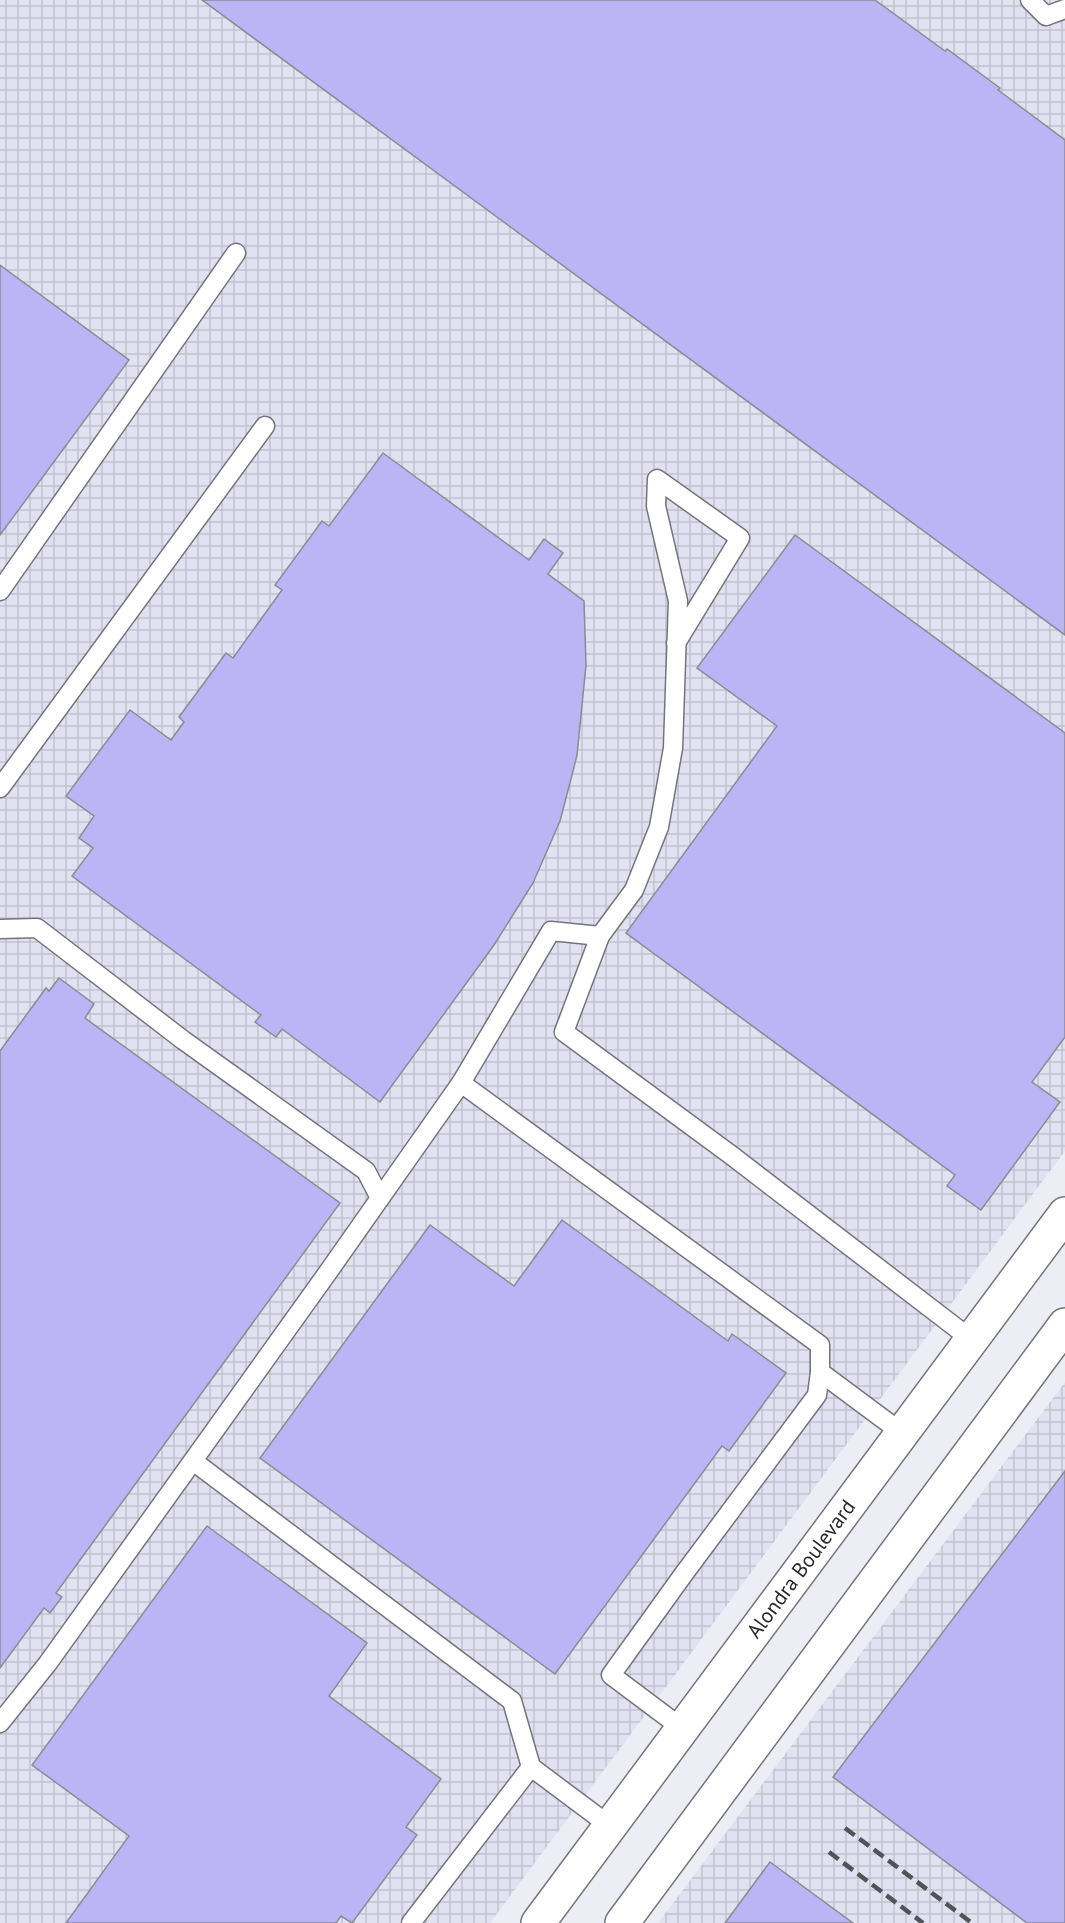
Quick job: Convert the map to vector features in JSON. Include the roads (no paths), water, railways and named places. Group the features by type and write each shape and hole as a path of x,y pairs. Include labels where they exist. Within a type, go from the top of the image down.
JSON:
{"main road":[{"name":"Alondra Boulevard","path":"538,1923 1065,1214"},
{"path":"622,1923 1065,1324"}],"lane":[{"path":"1030,0 1046,16 1065,9"},
{"path":"0,591 236,253"},
{"path":"0,788 265,426"},
{"path":"676,643 740,538 657,479 656,506 678,601 676,643 673,748 659,827 634,890 600,936 564,1032 731,1155 972,1340"},
{"path":"0,929 37,928 183,1040 366,1171 380,1198"},
{"path":"0,1723 48,1663 461,1083 551,931 600,936"},
{"path":"461,1083 820,1345 817,1395 610,1675 683,1729"},
{"path":"820,1372 902,1433"},
{"path":"193,1461 512,1701 531,1767 610,1826"},
{"path":"411,1923 531,1767"}],"railway":[{"path":"845,1828 972,1923"},
{"path":"829,1852 923,1923"}]}
